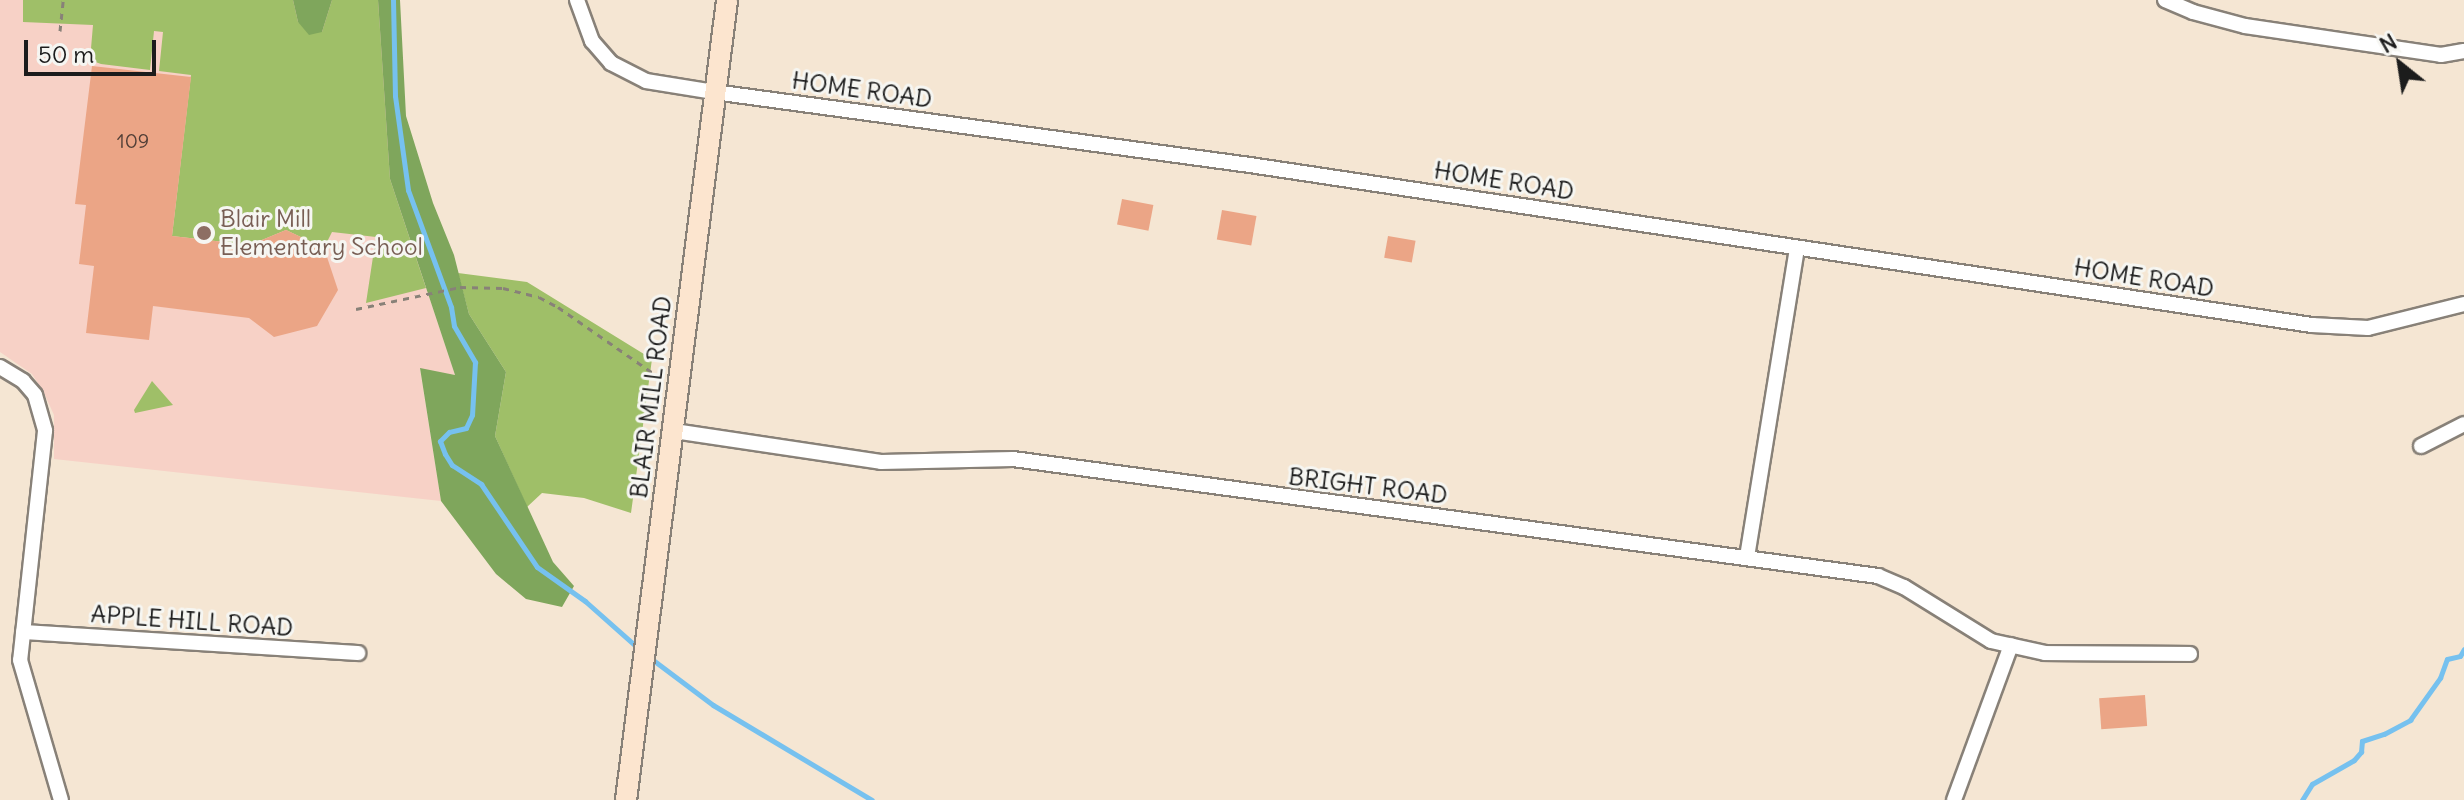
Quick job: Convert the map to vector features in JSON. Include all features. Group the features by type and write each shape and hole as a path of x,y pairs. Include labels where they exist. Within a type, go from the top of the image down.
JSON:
{"main road":[{"name":"BLAIR MILL ROAD","path":"626,800 727,0"}],"street":[{"name":"HOME ROAD","path":"577,0 592,41 611,63 646,81 714,92 1265,168 2340,329 2368,328 2464,304"},
{"path":"2165,0 2193,12 2245,26 2441,55 2464,51"},
{"path":"1747,557 1797,248"},
{"path":"7,371 35,395 45,431 20,660 61,800"},
{"path":"2421,446 2464,424"},
{"name":"BRIGHT ROAD","path":"674,431 881,462 1013,459 1878,576 1904,587 1991,641 2045,653 2190,654"},
{"name":"APPLE HILL ROAD","path":"23,632 358,653"},
{"path":"1954,800 2011,645"}],"path":[{"path":"60,31 63,0"},
{"path":"356,309 460,287 503,288 539,297 609,340 679,391"}],"shaded area":[{"name":"Blair Mill Elementary School","path":"0,0 381,0 390,179 455,375 420,369 441,501 54,459 54,415 44,393 32,374 0,352"}],"green space":[{"path":"23,0 293,0 298,22 322,32 332,0 378,0 390,179 426,288 366,303 376,237 332,232 324,248 286,230 250,245 172,236 191,75 159,71 163,32 154,31 150,70 101,64 90,60 93,25 23,22"},
{"path":"293,0 332,0 322,32 309,35 298,22"},
{"path":"378,0 400,0 406,116 433,203 454,255 469,314 506,372 495,436 553,562 574,586 562,607 526,599 496,574 441,501 420,368 455,375 390,179"},
{"path":"458,273 527,282 652,359 631,513 584,498 542,493 527,507 495,436 506,372 469,314"},
{"path":"152,381 173,405 135,413 134,410"}],"building":[{"name":"Blair Mill Elementary School","path":"92,66 191,77 172,236 250,245 286,230 324,248 338,290 317,326 274,337 249,318 153,306 149,340 86,333 94,266 79,264 86,205 75,204"},
{"path":"1122,199 1153,205 1148,231 1117,225"},
{"path":"1222,210 1256,216 1251,246 1217,240"},
{"path":"1388,236 1416,241 1412,263 1384,258"},
{"path":"2145,695 2147,726 2101,729 2099,698"}],"waterway":[{"path":"393,0 395,96 408,190 451,307 454,326 475,362 472,415 466,428 449,432 440,441 452,465 481,484 537,567 585,601 638,648"},
{"path":"2302,800 2312,784 2354,760 2361,752 2362,741 2384,734 2410,720 2440,678 2447,659 2460,656 2464,649"},
{"path":"649,657 713,705 872,800"}],"place":[{"name":"Blair Mill Elementary School","path":"204,233"}]}
